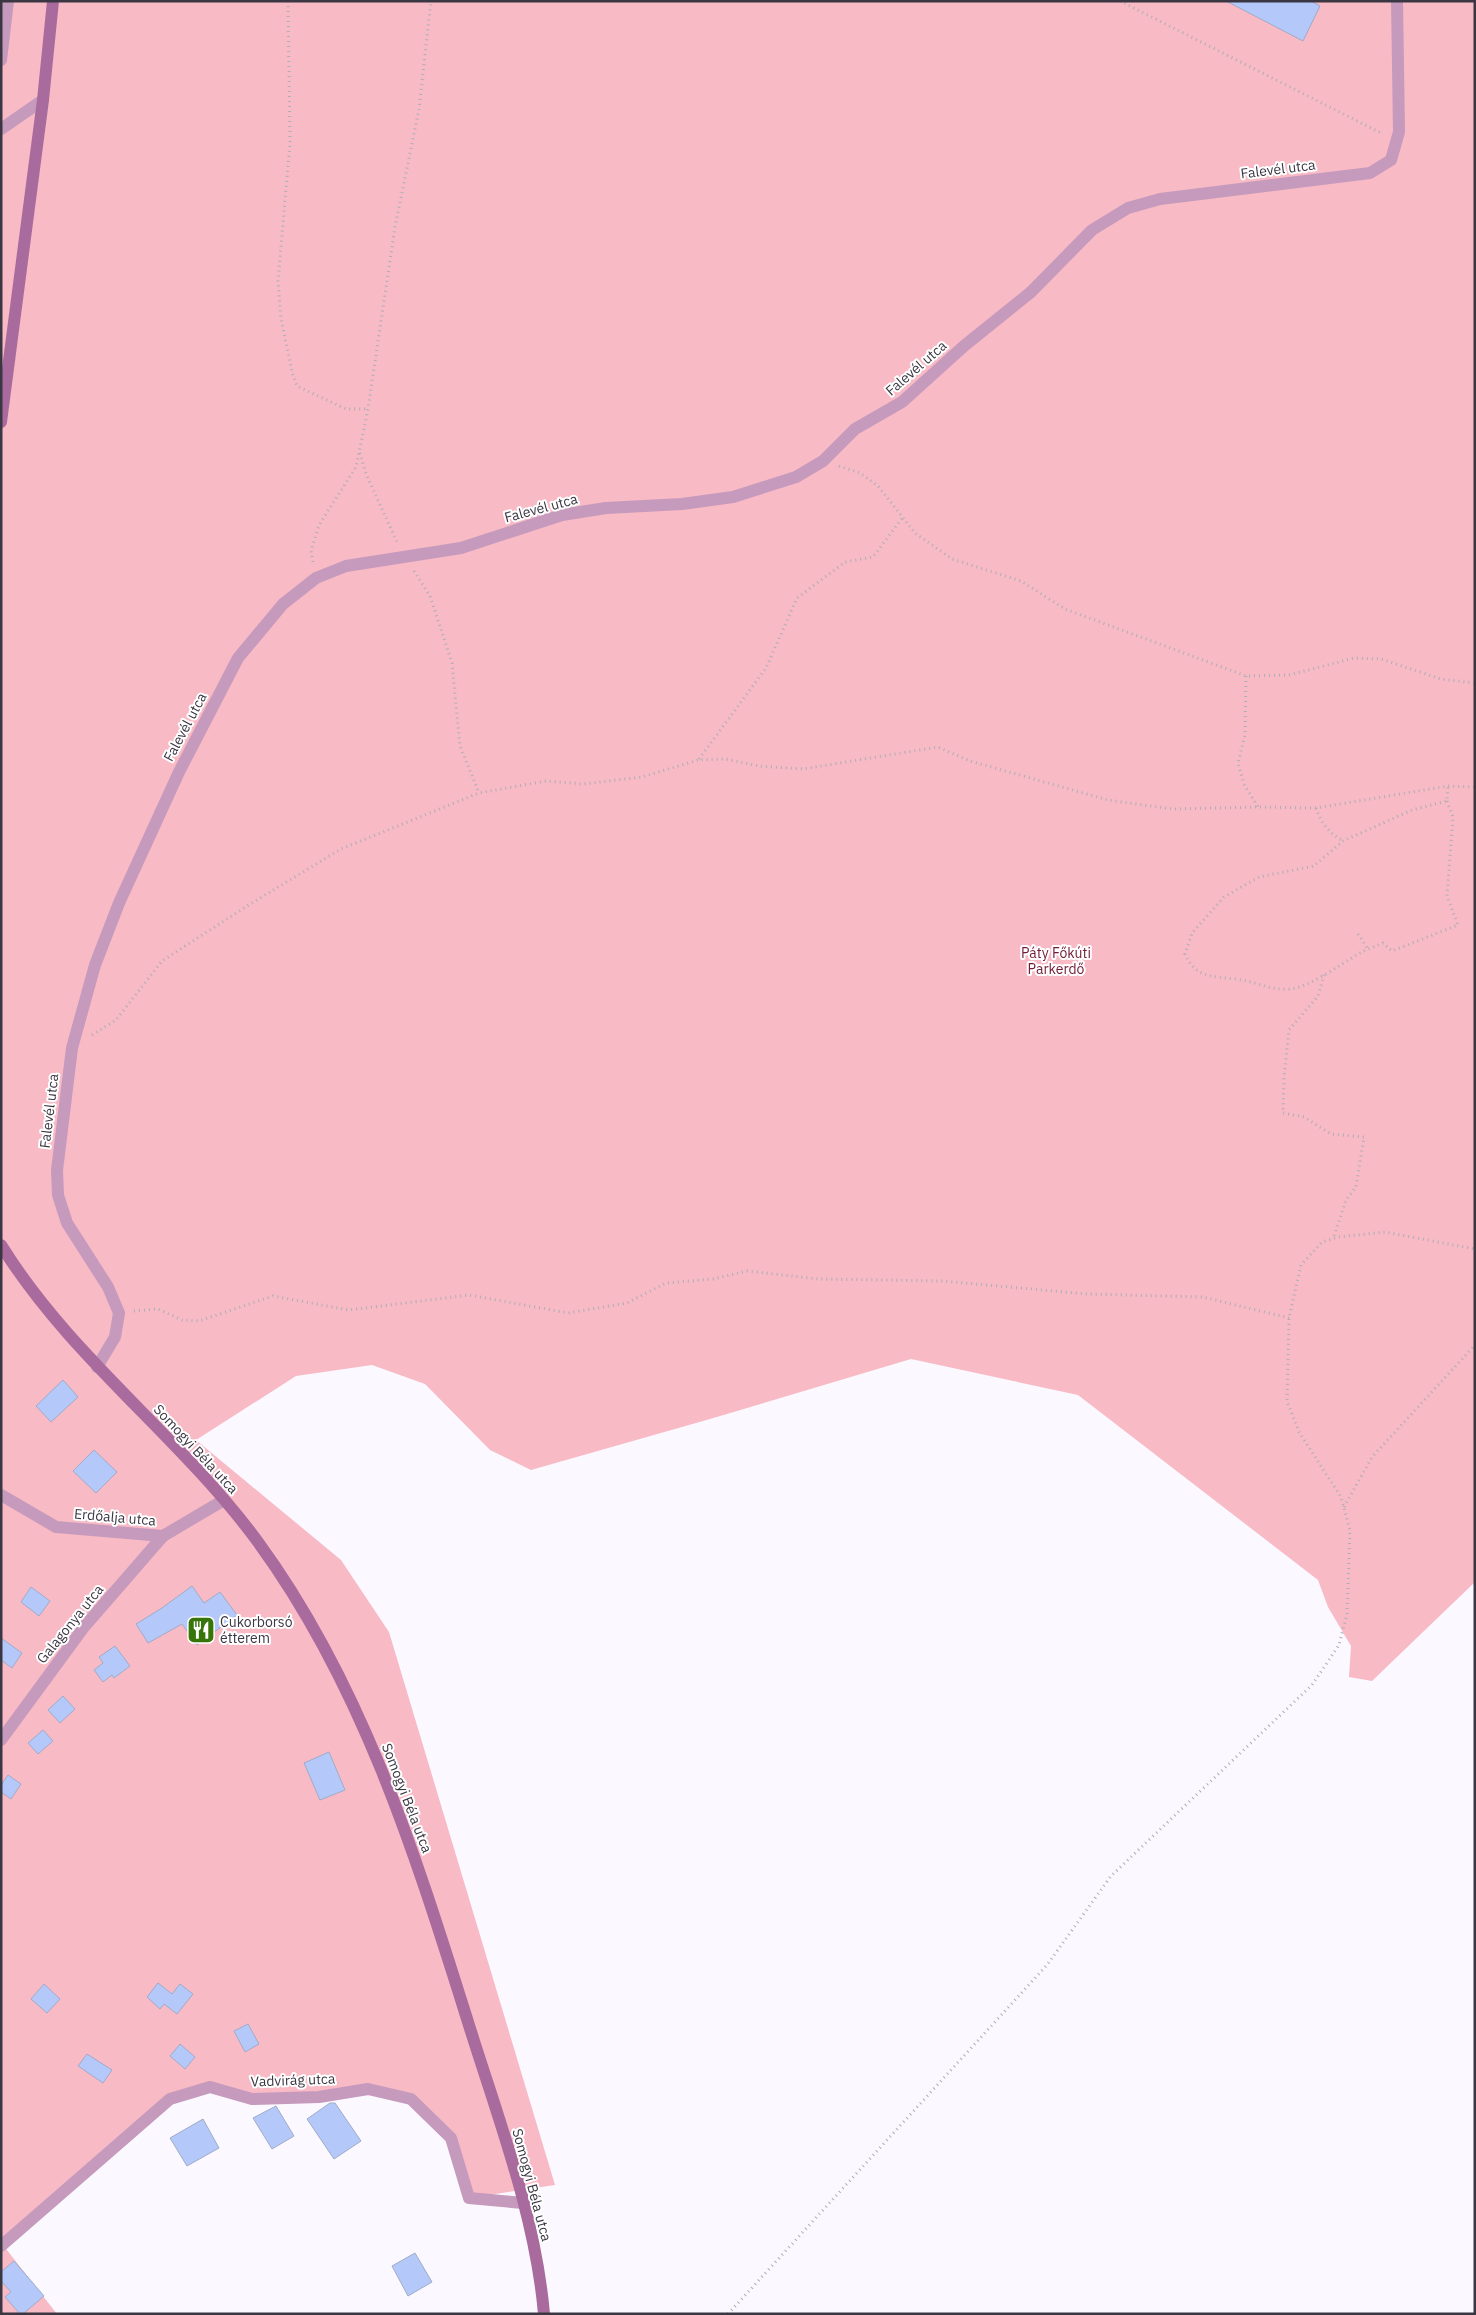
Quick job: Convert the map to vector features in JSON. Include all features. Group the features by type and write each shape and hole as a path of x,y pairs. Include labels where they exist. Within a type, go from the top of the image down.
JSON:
{"main road":[{"path":"1,422 43,100 53,1"},
{"name":"Somogyi Béla utca","path":"1,1245 52,1315 97,1367 224,1500 257,1541 300,1602 343,1680 377,1758 414,1857 506,2143 523,2203 544,2314"}],"street":[{"path":"1,60 8,1"},
{"name":"Falevél utca","path":"119,1313 108,1286 67,1223 58,1195 57,1170 72,1048 95,965 119,902 179,772 238,658 283,604 316,578 346,566 461,548 562,514 606,508 682,504 733,497 796,477 823,461 854,429 902,402 964,346 1031,292 1092,230 1128,208 1160,199 1370,173 1390,160 1399,132 1398,1"},
{"path":"1,130 43,100"},
{"path":"97,1367 115,1337 119,1313"},
{"name":"Erdőalja utca","path":"1,1495 56,1527 163,1536 224,1500"},
{"name":"Galagonya utca","path":"1,1740 6,1721 163,1536"},
{"name":"Vadvirág utca","path":"1,2246 170,2099 210,2087 252,2099 319,2097 368,2089 411,2099 451,2138 469,2198 523,2203"}],"path":[{"path":"288,1 290,143 278,281 281,319 292,376 297,386 346,409 368,409"},
{"path":"316,578 311,551 314,540 319,525 356,467 368,409 394,227 419,109 431,1"},
{"path":"1120,1 1396,141"},
{"path":"359,452 366,474 404,556 430,596 452,663 460,746 478,793"},
{"path":"823,461 860,473 878,486 915,533 952,559 1021,581 1065,609 1246,676 1290,675 1354,658 1381,659 1441,678 1475,683"},
{"path":"698,760 766,668 797,598 846,562 873,557 903,518"},
{"path":"1246,676 1245,735 1238,763 1244,784 1258,807"},
{"path":"72,1048 116,1020 162,961 247,906 342,849 478,793 546,782 584,784 642,777 698,760 725,759 759,766 803,769 938,747 970,761 1108,800 1172,809 1316,808 1448,786 1475,786"},
{"path":"1446,801 1412,810 1343,841 1314,866 1259,877 1224,897 1192,933 1185,954 1190,967 1207,976 1244,980 1264,988 1292,989 1324,975 1368,949 1383,943 1392,951 1458,926 1447,896 1453,817 1446,801 1448,786"},
{"path":"1316,808 1329,832 1343,841"},
{"path":"1358,934 1368,949"},
{"path":"1324,975 1318,996 1289,1030 1284,1077 1283,1113 1304,1117 1331,1134 1364,1137 1356,1187 1346,1200 1332,1238"},
{"path":"728,2314 1047,1965 1111,1876 1312,1685 1339,1645 1347,1614 1350,1530 1341,1498 1299,1432 1287,1401 1289,1318 1301,1265 1322,1242 1332,1238 1385,1232 1475,1249"},
{"path":"119,1313 158,1309 182,1320 198,1321 273,1296 349,1310 469,1295 568,1313 627,1303 666,1283 713,1279 747,1271 819,1279 942,1281 1086,1294 1203,1297 1289,1318"},
{"path":"1344,1507 1372,1456 1475,1345"}],"green space":[{"name":"Páty Főkúti Parkerdő","path":"1,1 1475,1 1475,1582 1372,1681 1349,1677 1351,1646 1328,1607 1318,1580 1078,1395 911,1359 531,1470 490,1450 425,1384 372,1365 296,1376 196,1440 341,1560 389,1632 555,2185 469,2198 451,2138 411,2099 368,2089 252,2099 210,2087 170,2099 3,2245 57,2314 1,2314"}],"building":[{"path":"1226,1 1311,1 1320,6 1303,41"},
{"path":"63,1380 78,1397 51,1422 36,1406"},
{"path":"94,1450 117,1472 96,1493 73,1471"},
{"name":"Cukorborsó étterem","path":"192,1586 204,1603 220,1592 237,1615 197,1645 182,1624 148,1643 136,1624"},
{"path":"31,1587 50,1601 39,1616 21,1602"},
{"path":"1,1638 22,1653 12,1668 1,1660"},
{"path":"115,1646 130,1666 114,1678 112,1675 103,1682 94,1670 103,1663 99,1657"},
{"path":"63,1696 75,1709 60,1723 48,1710"},
{"path":"43,1730 53,1741 38,1754 28,1743"},
{"path":"329,1752 345,1790 320,1800 304,1763"},
{"path":"8,1775 21,1784 11,1799 1,1792 1,1785"},
{"path":"158,1983 172,1994 180,1984 193,1994 177,2014 164,2004 160,2009 147,1997"},
{"path":"44,1984 60,1999 47,2013 31,1999"},
{"path":"248,2024 259,2044 245,2052 234,2031"},
{"path":"180,2044 195,2057 185,2069 170,2056"},
{"path":"87,2054 112,2070 103,2083 78,2066"},
{"path":"330,2103 335,2103 361,2141 334,2159 307,2119"},
{"path":"276,2106 294,2136 272,2149 253,2118"},
{"path":"203,2119 219,2148 187,2166 170,2138"},
{"path":"415,2253 432,2282 408,2296 392,2266"},
{"path":"14,2261 44,2296 23,2314 20,2314 5,2297 11,2292 1,2281 1,2272"}],"place":[{"name":"Cukorborsó étterem","path":"201,1630"}]}
